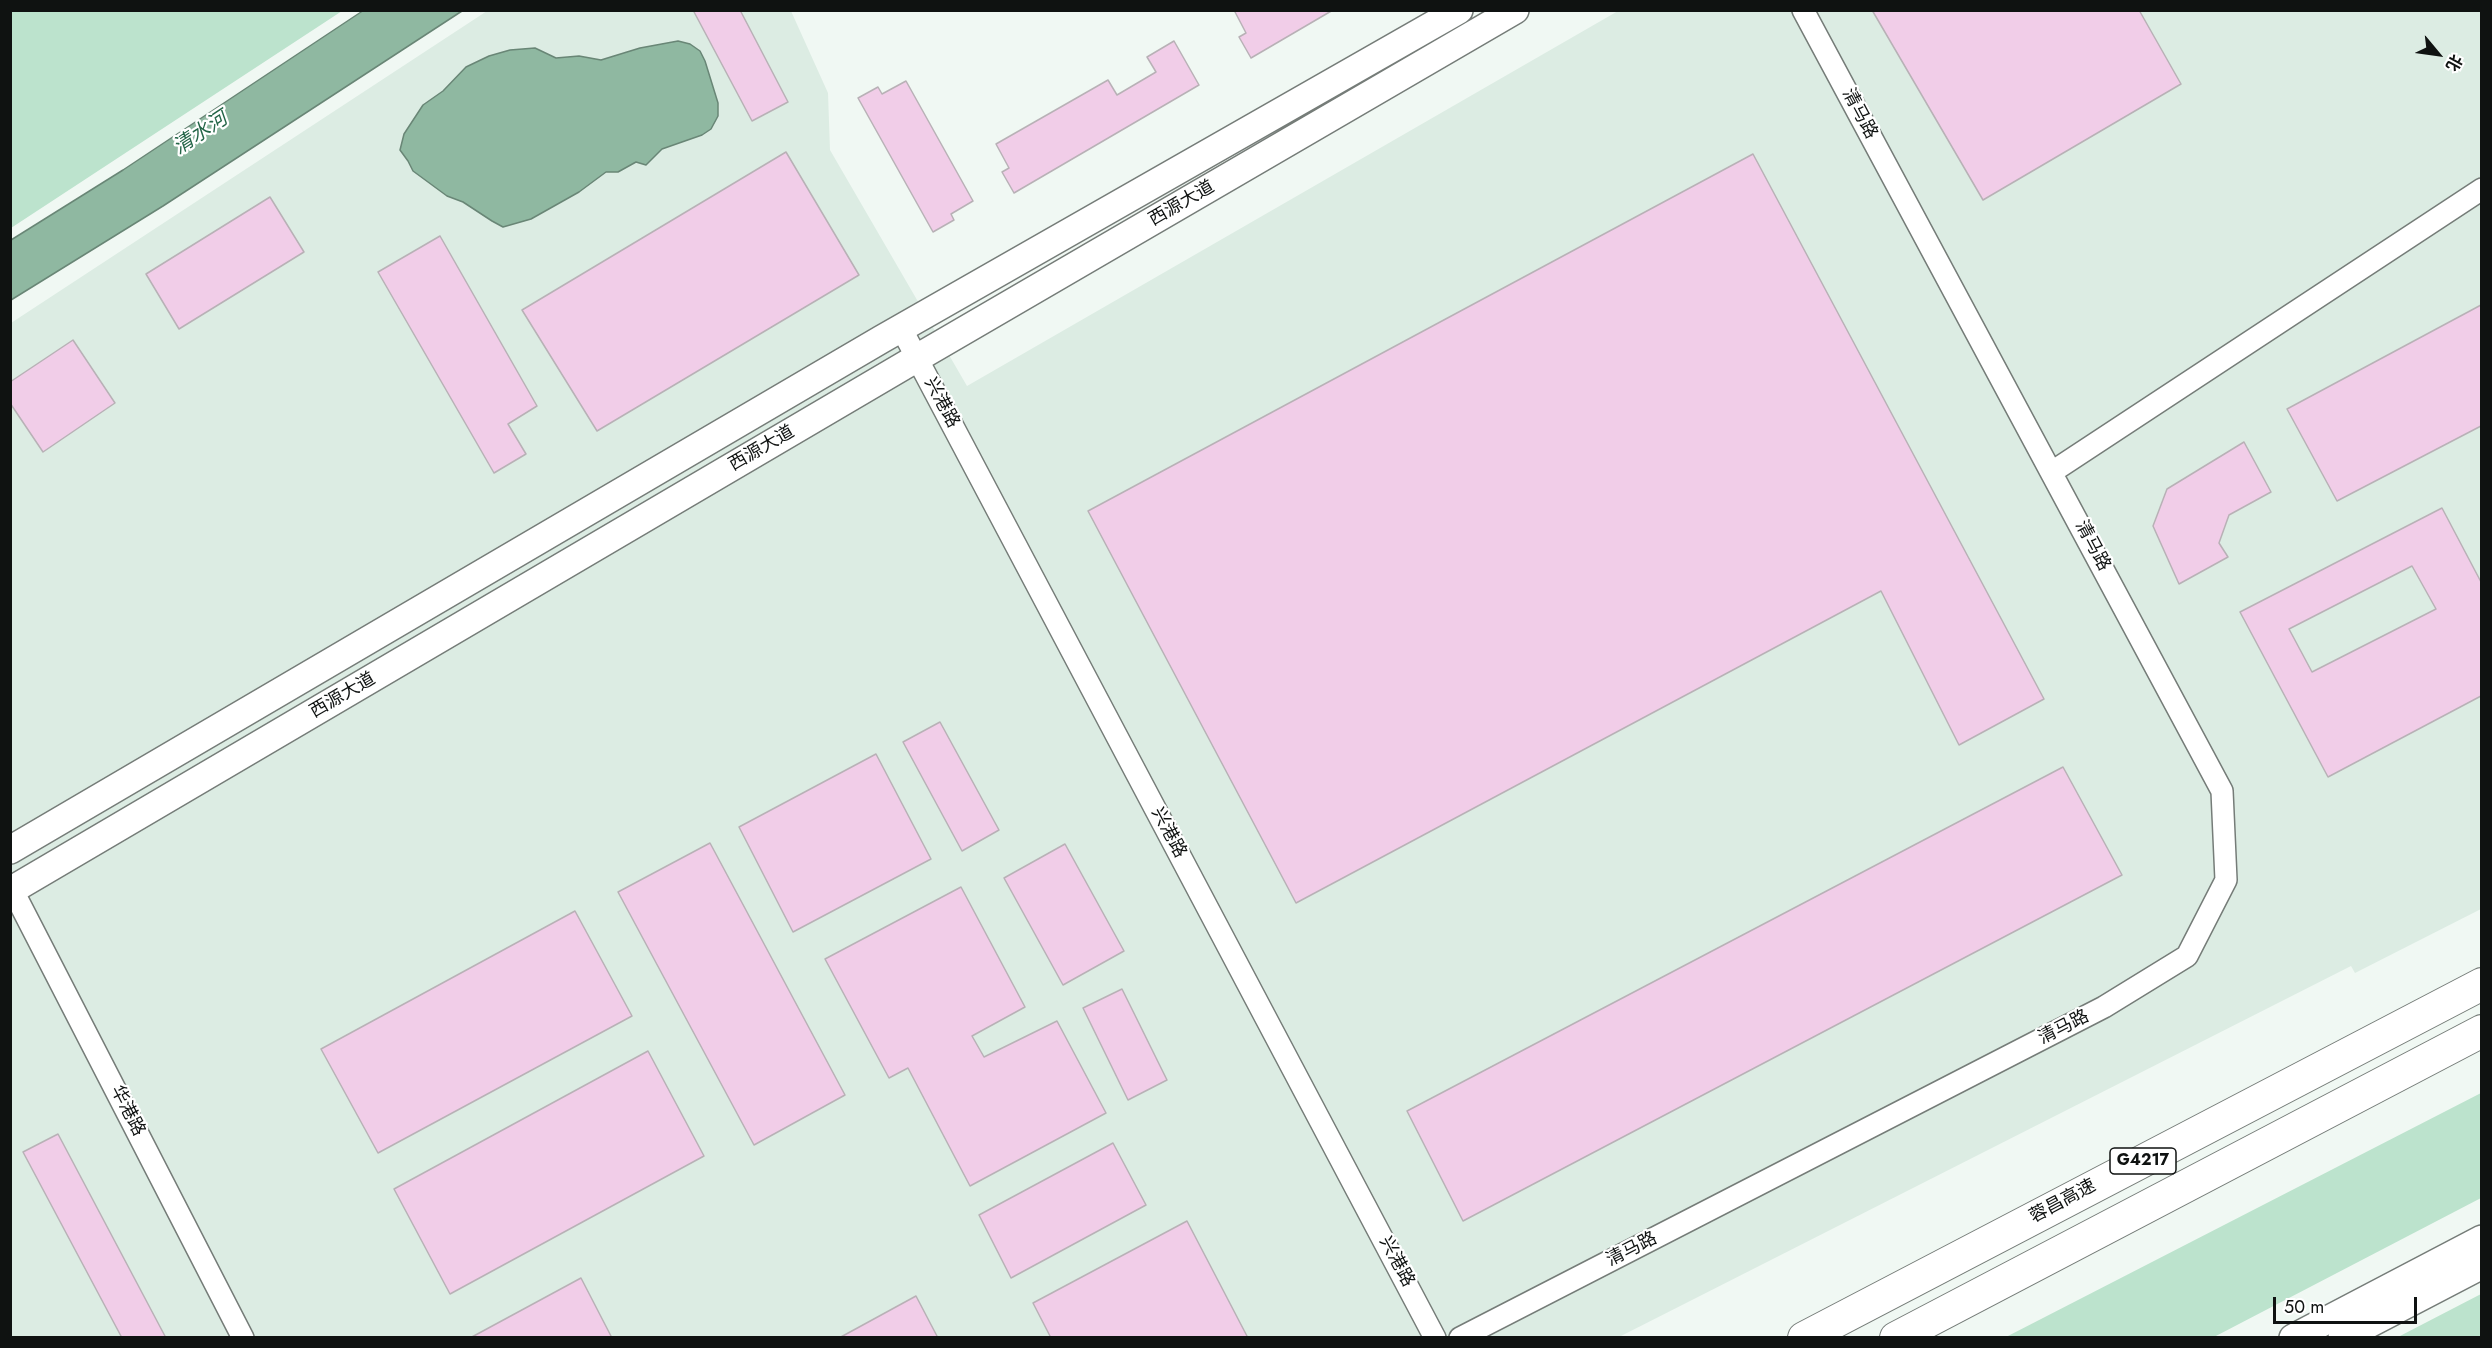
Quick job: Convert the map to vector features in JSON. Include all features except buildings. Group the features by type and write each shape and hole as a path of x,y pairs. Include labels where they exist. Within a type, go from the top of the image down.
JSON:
{"highway":[{"name":"蓉昌高速","path":"1804,1338 2481,984"},
{"name":"G4217","path":"1896,1338 2481,1031"}],"main road":[{"name":"西源大道","path":"10,850 901,328 1460,10"},
{"name":"西源大道","path":"11,889 1515,10"},
{"path":"2293,1338 2481,1239"},
{"path":"2342,1338 2481,1264"}],"street":[{"name":"清马路","path":"1461,1338 2104,1007 2187,956 2226,880 2222,791 1803,10"},
{"path":"2052,472 2481,189"},
{"name":"兴港路","path":"901,328 1436,1338"},
{"name":"华港路","path":"11,889 243,1338"}],"shaded area":[{"path":"11,10 342,10 342,11 11,228"},
{"path":"487,11 791,11 828,93 830,150 967,386 1618,11 2481,11 2481,909 2355,973 2351,966 1619,1337 11,1338 11,323"},
{"path":"2481,1093 2481,1198 2214,1337 2006,1337"},
{"path":"2481,1294 2481,1337 2398,1337"}],"water":[{"name":"清水河","path":"364,10 462,11 163,206 11,300 11,240 123,170"},
{"path":"678,41 690,44 700,51 705,61 718,103 718,116 711,129 702,135 662,149 646,165 636,162 618,172 606,172 579,192 531,219 503,227 463,202 447,196 413,171 400,150 404,134 423,105 443,91 466,67 489,56 510,50 535,48 556,58 579,56 601,60 640,48"}]}
